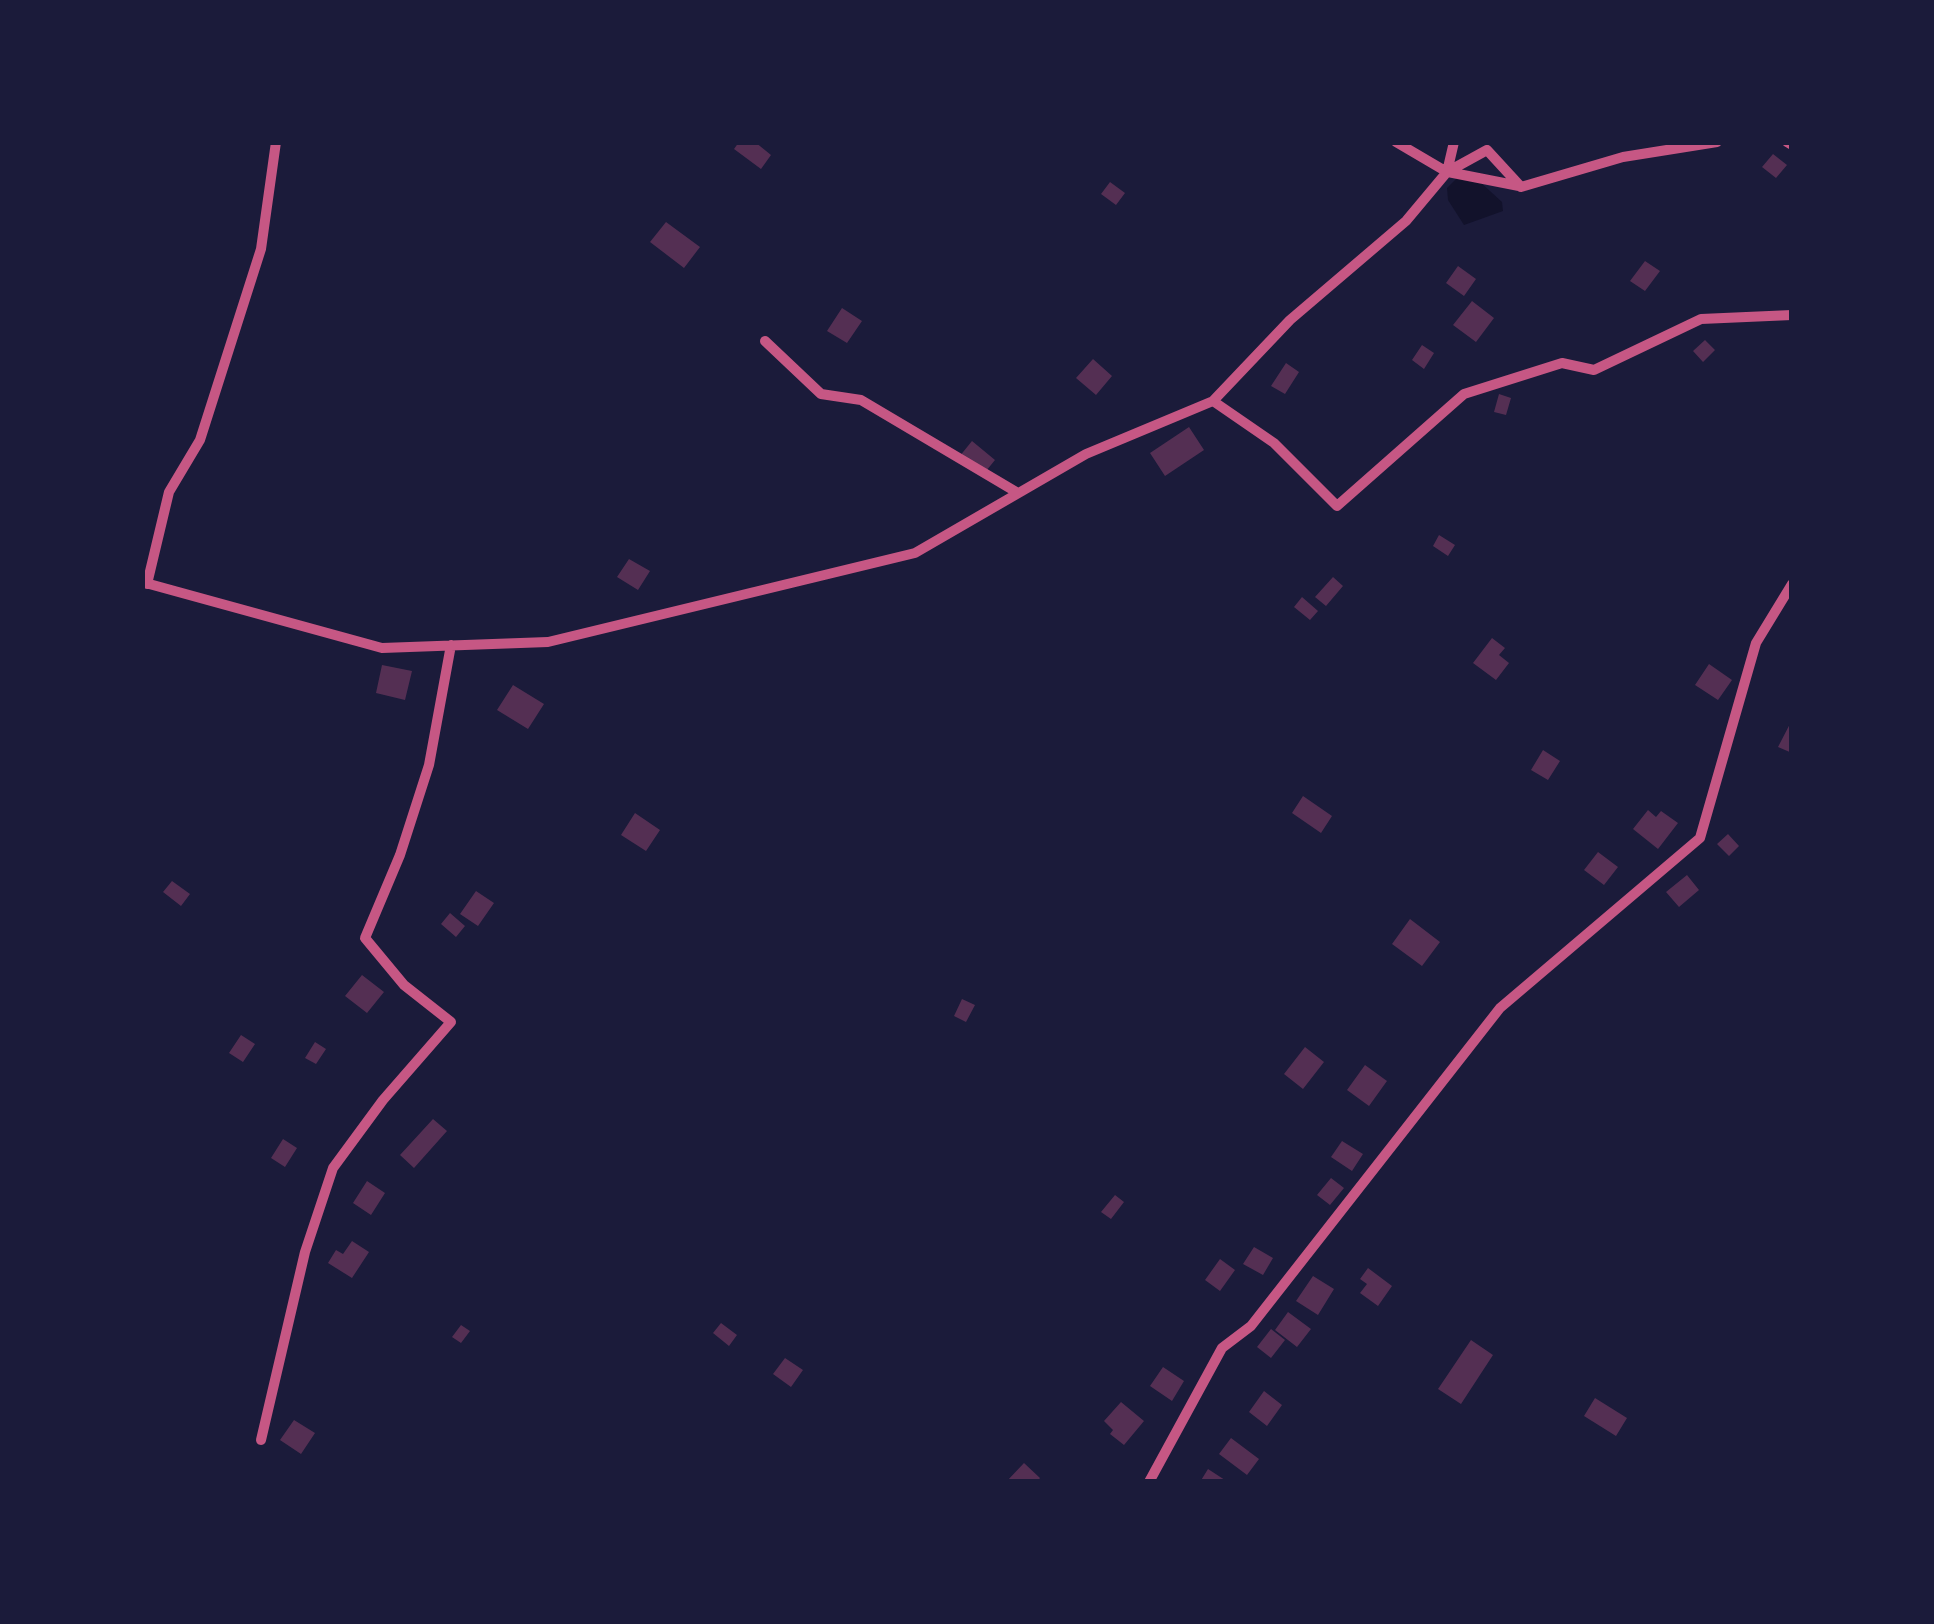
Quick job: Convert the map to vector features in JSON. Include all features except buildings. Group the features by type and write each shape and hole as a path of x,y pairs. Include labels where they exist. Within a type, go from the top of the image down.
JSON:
{"street":[{"path":"1396,142 1447,172 1521,186 1624,157 1717,142"},
{"path":"1447,172 1454,142"},
{"path":"271,143 261,249 200,440 170,492 145,583 382,648 548,642 915,553 1086,454 1213,400 1290,320 1406,221 1447,172 1487,150 1521,186"},
{"path":"1213,400 1274,442 1336,506 1464,394 1562,363 1594,370 1701,319 1792,315"},
{"path":"765,340 821,394 860,400 1018,493"},
{"path":"1149,1482 1222,1348 1251,1326 1500,1008 1700,838 1756,643 1792,584"},
{"path":"261,1440 305,1252 333,1168 383,1100 451,1022 404,985 365,938 400,854 430,765 451,645"}],"shaded area":[{"path":"1461,174 1479,181 1502,202 1503,211 1464,225 1448,200 1447,188"}]}
